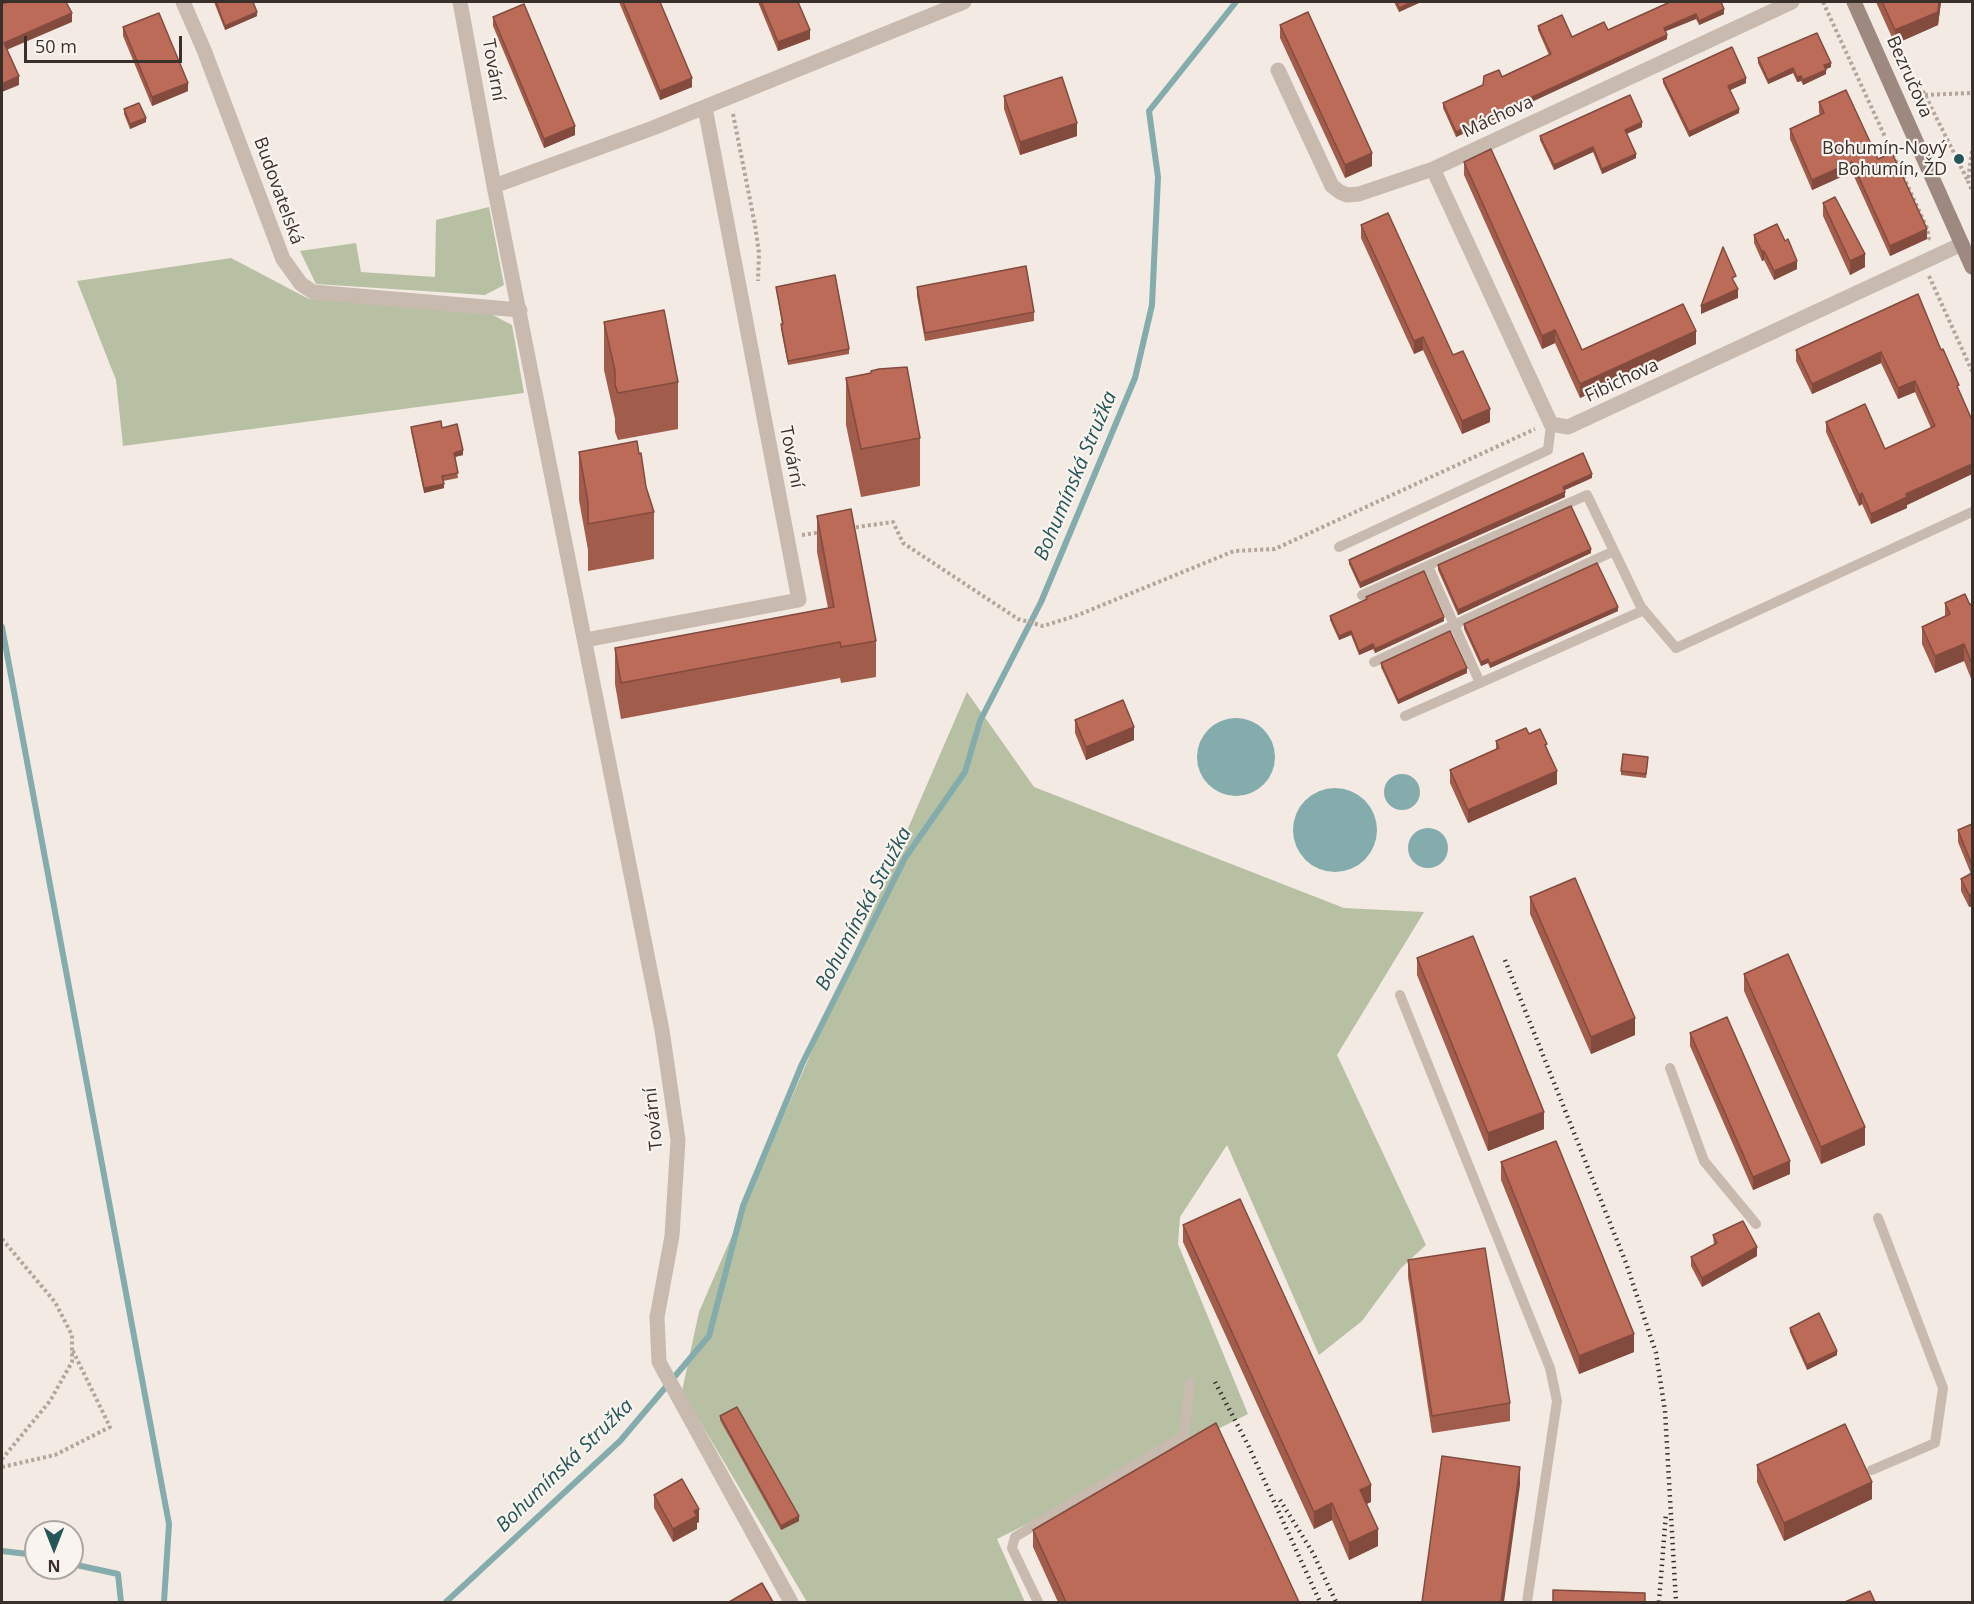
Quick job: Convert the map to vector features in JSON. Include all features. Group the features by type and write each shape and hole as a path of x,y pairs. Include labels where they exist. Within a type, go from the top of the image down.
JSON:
{"main road":[{"name":"Bezručova","path":"1854,2 1972,267"}],"street":[{"name":"Budovatelská","path":"183,2 208,61 283,259 301,284 313,292 520,310"},
{"name":"Tovární","path":"460,2 494,186 662,1030 678,1140 672,1236 657,1317 659,1362 791,1602"},
{"path":"494,186 653,129 964,2"},
{"name":"Máchova","path":"1278,70 1332,186 1347,195 1359,194 1433,169 1792,2"},
{"name":"Tovární","path":"585,640 799,600 705,108"},
{"path":"1433,169 1551,424"},
{"name":"Fibichova","path":"1551,424 1568,427 1962,244"}],"lane":[{"path":"1339,547 1548,450 1551,424"},
{"path":"1362,595 1587,495 1644,610 1676,648 1972,512"},
{"path":"1374,662 1614,551"},
{"path":"1428,566 1480,683"},
{"path":"1405,716 1644,610"},
{"path":"1400,995 1550,1368 1557,1401 1527,1602"},
{"path":"1670,1068 1704,1161 1756,1224"},
{"path":"1872,1470 1935,1443 1943,1388 1878,1218"},
{"path":"1038,1602 1012,1548 1015,1537 1184,1436 1190,1383"}],"path":[{"path":"1824,2 1927,228 1929,237 1926,242 1916,248 1972,371"},
{"path":"1899,58 1925,95 1972,191"},
{"path":"1925,95 1972,93"},
{"path":"1968,181 1972,151"},
{"path":"847,529 893,522 903,543 1017,619 1043,626 1078,615 1234,551 1275,549 1536,428 1551,424"},
{"path":"787,537 824,532"},
{"path":"2,1239 55,1302 72,1335 72,1362 51,1401 2,1459"},
{"path":"2,1467 55,1455 110,1427 72,1350"}],"green space":[{"path":"489,207 504,285 485,295 316,284 300,251 356,243 361,272 435,277 436,220"},
{"path":"231,258 309,299 487,312 512,325 524,393 123,446 116,380 77,281"},
{"path":"967,692 1034,787 1344,908 1424,912 1337,1055 1426,1245 1401,1268 1362,1321 1319,1355 1227,1145 1180,1217 1178,1244 1248,1414 997,1539 1025,1602 807,1602 682,1391 699,1312"}],"water":[{"path":"1236,718 1251,721 1268,735 1275,757 1272,772 1258,789 1236,796 1221,793 1204,779 1197,757 1200,742 1214,725"},
{"path":"1402,774 1415,779 1420,792 1415,805 1402,810 1389,805 1384,792 1389,779"},
{"path":"1335,788 1358,795 1370,807 1377,830 1370,853 1358,865 1335,872 1312,865 1300,853 1293,830 1300,807 1312,795"},
{"path":"1428,828 1436,829 1442,834 1447,840 1447,856 1442,862 1436,867 1428,868 1420,867 1414,862 1409,856 1408,848 1409,840 1414,834 1420,829"}],"building":[{"path":"8,2 66,2 72,13 4,43 19,76 2,84 2,4"},
{"path":"216,2 253,2 257,12 225,26"},
{"path":"623,2 660,2 692,78 660,91"},
{"path":"761,2 798,2 810,30 778,42"},
{"path":"1397,2 1412,2 1399,8"},
{"path":"1670,2 1721,2 1724,9 1699,21 1696,14 1664,28 1667,35 1456,132 1443,103 1483,85 1484,76 1499,70 1502,77 1551,54 1538,26 1562,15 1572,37 1604,22 1608,30"},
{"path":"1882,2 1939,2 1938,12 1895,30"},
{"path":"524,4 575,126 544,139 493,17"},
{"path":"1308,12 1372,153 1345,165 1280,25"},
{"path":"159,13 188,83 152,97 123,27"},
{"path":"1817,33 1831,63 1824,65 1826,70 1803,80 1801,76 1797,77 1793,68 1768,80 1758,58"},
{"path":"1732,47 1746,78 1728,86 1739,109 1689,132 1663,79"},
{"path":"1062,77 1077,123 1020,142 1004,96"},
{"path":"1846,90 1878,159 1892,153 1927,229 1890,246 1852,162 1812,180 1790,129 1824,113 1819,102"},
{"path":"1630,95 1642,122 1625,130 1636,154 1602,169 1593,147 1554,165 1540,136"},
{"path":"139,103 146,118 130,124 124,109"},
{"path":"1491,149 1582,350 1683,304 1696,331 1580,384 1555,330 1542,336 1464,162"},
{"path":"1835,197 1865,254 1850,261 1823,203"},
{"path":"1388,213 1453,355 1463,351 1490,409 1462,421 1423,337 1414,341 1361,225"},
{"path":"1777,224 1785,241 1788,239 1797,261 1774,271 1754,235"},
{"path":"1723,247 1736,276 1732,278 1738,289 1701,306"},
{"path":"1026,266 1034,312 925,333 917,287"},
{"path":"835,275 849,349 788,361 776,287"},
{"path":"1918,294 1941,350 1943,349 1959,385 1957,386 1972,420 1972,464 1906,494 1907,497 1871,514 1862,493 1859,495 1826,422 1865,404 1885,449 1935,426 1915,381 1898,388 1881,352 1812,384 1796,350"},
{"path":"664,310 678,382 618,393 604,322"},
{"path":"907,367 920,438 861,449 846,378 879,369"},
{"path":"441,421 442,428 457,424 463,450 454,453 458,473 442,476 444,484 424,488 411,427"},
{"path":"637,441 646,487 654,512 588,524 588,502 579,452"},
{"path":"1583,453 1592,474 1563,487 1565,492 1360,583 1349,560"},
{"path":"1571,506 1591,549 1458,610 1438,565"},
{"path":"851,509 876,641 841,647 840,642 621,683 615,648 834,607 817,516"},
{"path":"1597,563 1618,607 1490,664 1488,659 1481,662 1464,624"},
{"path":"1424,571 1444,617 1375,649 1373,644 1359,651 1351,631 1339,636 1330,616"},
{"path":"1965,594 1970,605 1972,603 1972,664 1964,644 1935,656 1922,627 1950,614 1945,603"},
{"path":"1450,631 1467,668 1398,700 1381,663"},
{"path":"1123,700 1134,727 1086,747 1075,720"},
{"path":"1526,728 1529,734 1540,729 1557,771 1468,810 1450,770 1499,748 1496,741"},
{"path":"1623,754 1648,757 1646,774 1621,771"},
{"path":"1972,824 1972,865 1958,830"},
{"path":"1972,873 1972,894 1969,895 1961,879"},
{"path":"1575,878 1635,1018 1591,1037 1530,897"},
{"path":"1473,936 1544,1112 1488,1133 1417,958"},
{"path":"1788,954 1865,1127 1821,1147 1744,974"},
{"path":"1727,1017 1790,1161 1753,1177 1690,1033"},
{"path":"1556,1141 1634,1334 1579,1356 1501,1162"},
{"path":"1240,1199 1371,1485 1360,1490 1378,1529 1349,1543 1332,1503 1314,1512 1183,1225"},
{"path":"1743,1221 1757,1247 1702,1278 1691,1257 1717,1243 1713,1235"},
{"path":"1485,1248 1510,1403 1432,1416 1408,1260"},
{"path":"1819,1313 1837,1351 1807,1365 1790,1328"},
{"path":"737,1407 799,1516 781,1526 720,1416"},
{"path":"1216,1423 1299,1602 1066,1602 1033,1530"},
{"path":"1845,1424 1872,1482 1784,1523 1757,1465"},
{"path":"1442,1456 1520,1467 1501,1602 1422,1602"},
{"path":"682,1479 699,1509 694,1511 697,1516 673,1529 654,1495"},
{"path":"762,1583 773,1602 729,1602"},
{"path":"1553,1590 1645,1593 1645,1602 1553,1602"},
{"path":"1870,1591 1875,1602 1845,1602"}],"waterway":[{"name":"Bohumínská Stružka","path":"446,1602 620,1441 709,1336 743,1206 802,1064 905,858 965,772 980,721 1041,602 1135,378 1152,305 1158,177 1149,111 1236,2"},
{"path":"2,627 169,1524 164,1602"},
{"path":"2,1551 24,1554"},
{"path":"84,1567 118,1574 121,1602"}],"railway":[{"path":"1505,960 1626,1263 1656,1353 1665,1411 1676,1602"},
{"path":"1215,1382 1248,1445 1320,1602"},
{"path":"1280,1500 1313,1553 1336,1602"},
{"path":"1659,1602 1666,1513"}],"place":[{"name":"Bohumín-Nový Bohumín, ŽD","path":"1959,159"}]}
